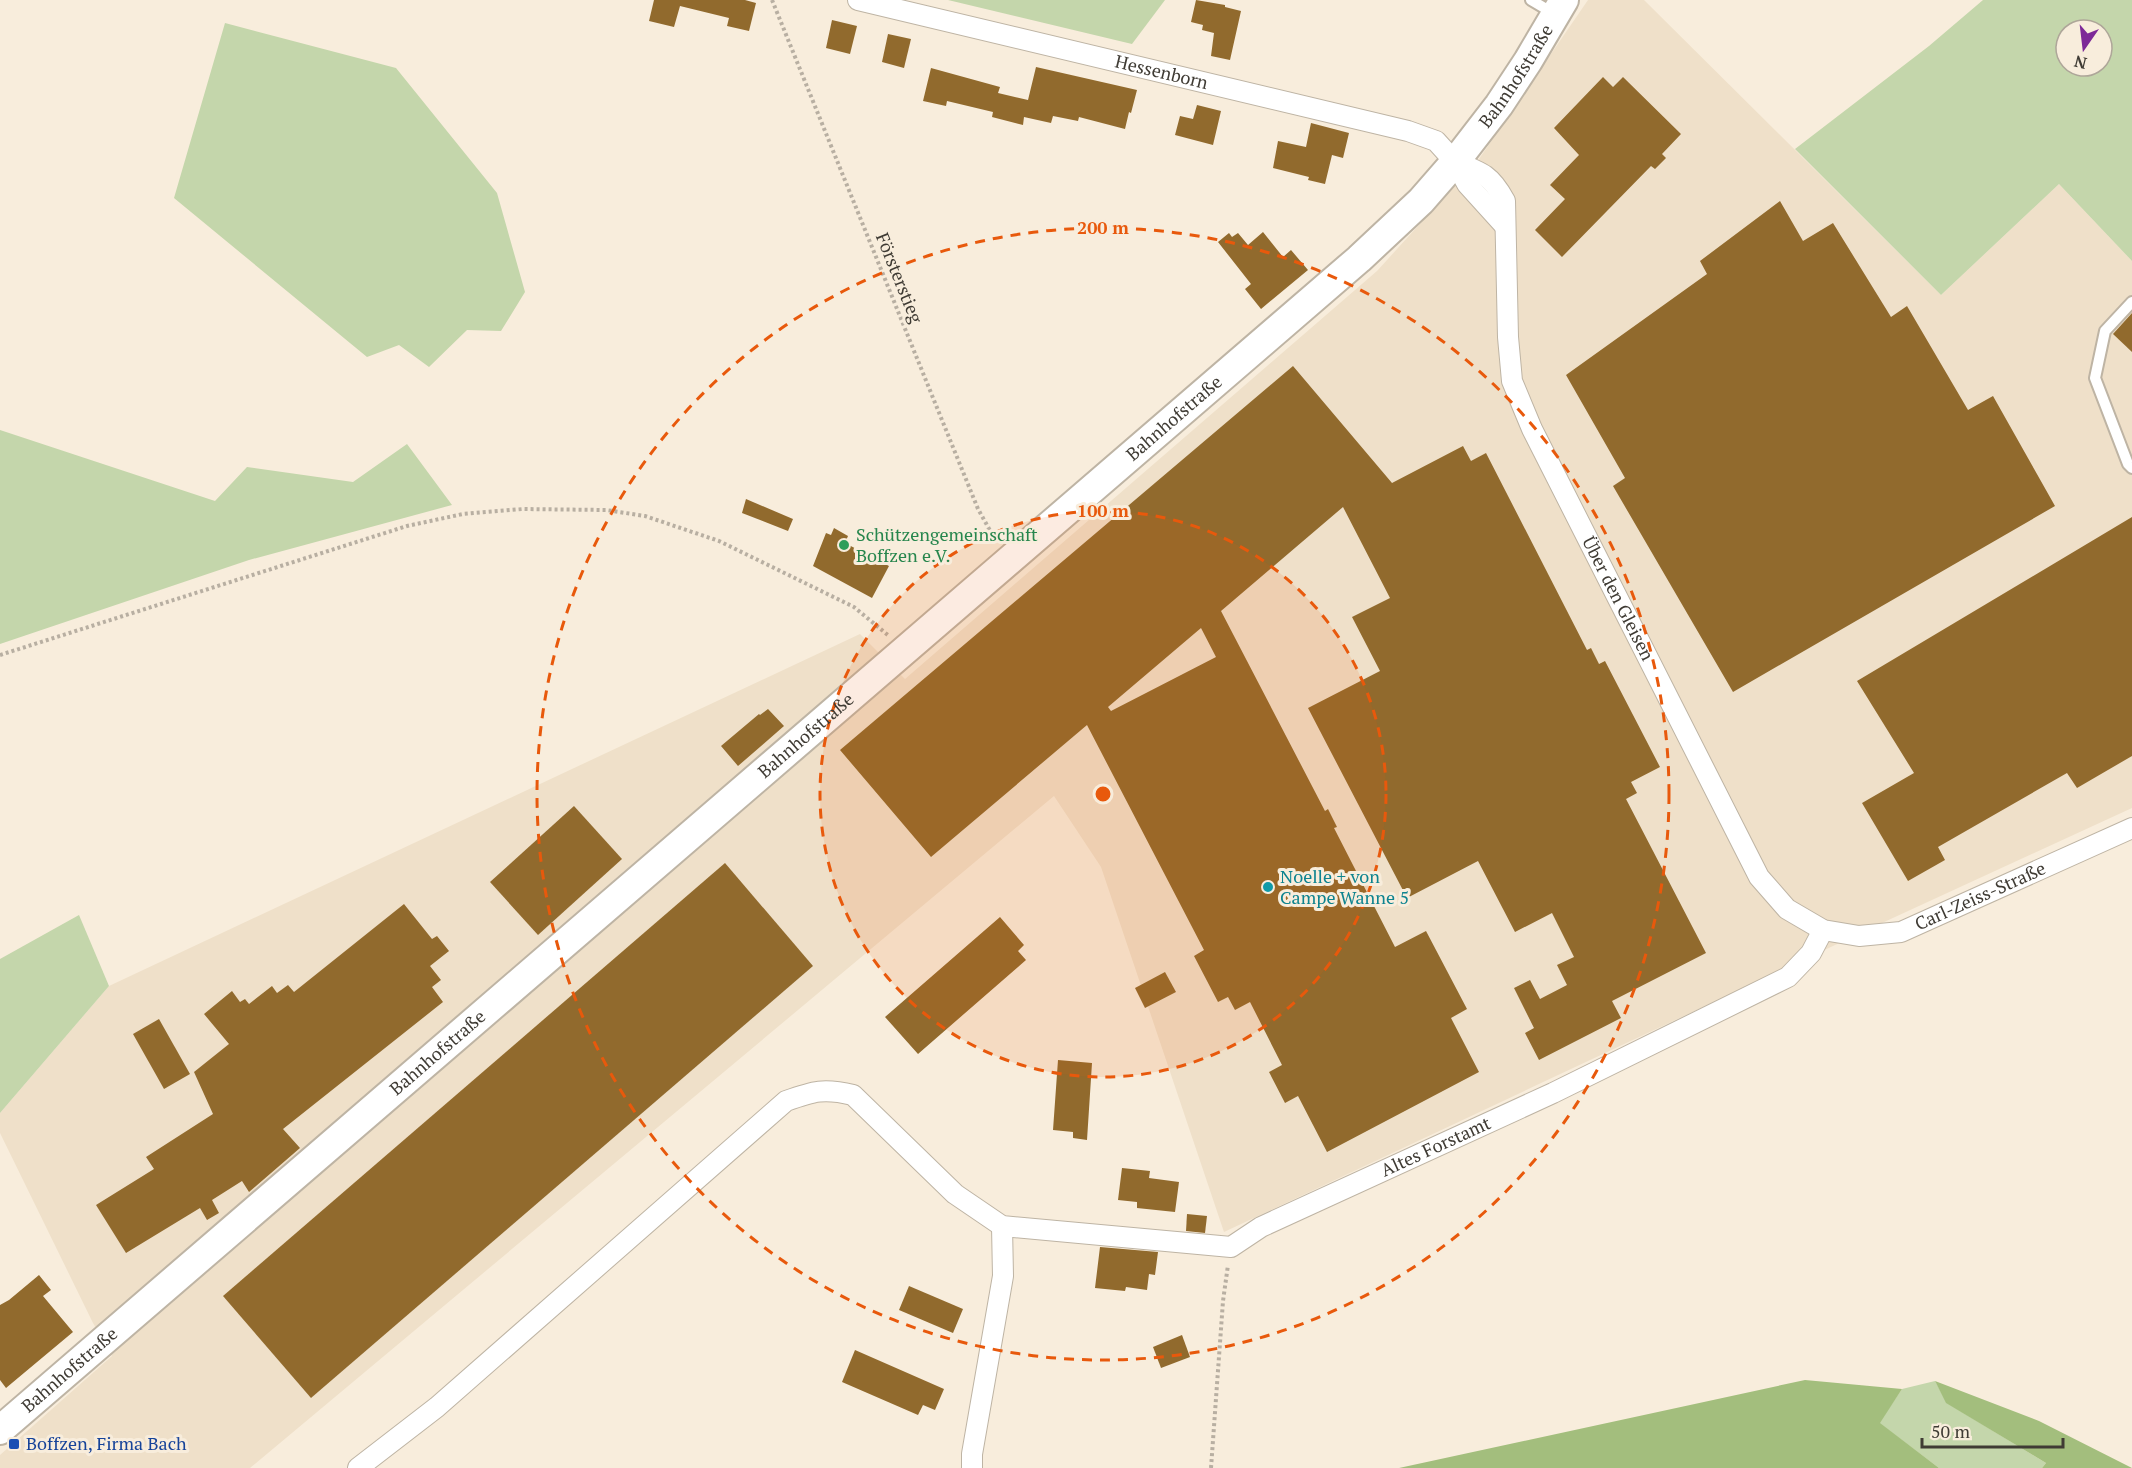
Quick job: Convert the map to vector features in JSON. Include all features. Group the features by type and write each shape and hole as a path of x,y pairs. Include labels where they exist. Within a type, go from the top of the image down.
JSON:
{"main road":[{"name":"Bahnhofstraße","path":"0,1430 1359,259 1421,201 1455,162 1499,105 1560,8"}],"street":[{"name":"Hessenborn","path":"858,0 1408,131 1436,141 1455,162"},
{"name":"Über den Gleisen","path":"1455,162 1467,183 1505,226 1508,337 1512,381 1532,429 1759,877 1787,909 1823,930"},
{"name":"Carl-Zeiss-Straße","path":"1823,930 1859,936 1902,932 2132,828"},
{"name":"Altes Forstamt","path":"1231,1247 1261,1227 1553,1093 1788,977 1811,953 1823,930"},
{"path":"358,1468 436,1407 786,1101 816,1091 833,1090 854,1095 955,1194 1002,1226 1231,1247"},
{"path":"972,1468 972,1454 1003,1276 1002,1226"}],"lane":[{"path":"1531,0 1560,8"},
{"path":"2132,302 2105,331 2096,378 2128,464 2132,468"}],"path":[{"name":"Försterstieg","path":"772,0 978,509 1007,562"},
{"path":"0,655 407,526 463,514 574,508 645,516 719,541 854,607 906,650"},
{"path":"1211,1468 1223,1301 1231,1247"}],"shaded area":[{"path":"1588,0 1644,0 1941,295 2059,184 2132,261 2132,808 1224,1232 1101,867 1054,796 250,1468 0,1468 0,1455 112,1356 93,1323 0,1133 0,1113 109,986 860,634 905,679 1377,271 1479,159"}],"green space":[{"path":"948,0 1165,0 1132,44"},
{"path":"1983,0 2132,0 2132,261 2059,184 1941,295 1795,149 1929,46"},
{"path":"225,23 396,68 497,193 525,292 501,331 467,330 429,367 399,345 367,357 174,198"},
{"path":"0,430 215,501 247,467 353,482 407,444 452,505 249,560 0,644"},
{"path":"79,915 109,986 0,1113 0,959"},
{"path":"1805,1380 1902,1389 1880,1423 1939,1468 1399,1468"},
{"path":"1935,1381 1947,1403 2046,1463 2042,1468 1939,1468 1879,1423 1902,1389"},
{"path":"1935,1381 2039,1421 2132,1468 2042,1468 2046,1463 1946,1403"}],"building":[{"path":"654,0 745,0 756,3 749,31 727,26 729,18 680,6 674,27 649,21"},
{"path":"1196,0 1225,5 1225,7 1241,11 1230,60 1211,56 1214,33 1202,30 1203,25 1191,22"},
{"path":"832,20 857,26 850,54 826,48"},
{"path":"888,34 911,39 904,68 882,62"},
{"path":"1036,67 1137,90 1125,129 1079,117 1078,121 1053,116 1051,123 1024,117 1023,125 992,117 993,112 947,101 946,106 923,101 931,68 1000,87 998,93 1028,100"},
{"path":"1603,77 1613,87 1623,77 1681,134 1662,154 1666,158 1655,169 1651,166 1562,257 1535,230 1565,199 1550,185 1579,155 1554,128"},
{"path":"1197,105 1221,111 1213,145 1175,135 1180,116 1193,119"},
{"path":"1311,123 1349,133 1343,158 1332,155 1325,184 1308,180 1309,177 1273,168 1278,141 1306,147"},
{"path":"1780,201 1803,241 1833,223 1891,317 1907,306 1968,410 1993,396 2055,506 1733,692 1613,486 1625,478 1566,375 1707,274 1700,261"},
{"path":"1263,232 1283,257 1291,250 1308,270 1261,309 1245,289 1251,284 1218,242 1229,233 1232,237 1238,233 1248,245"},
{"path":"2132,313 2132,352 2113,334"},
{"path":"1293,366 1392,483 1463,446 1471,461 1486,453 1587,650 1591,648 1599,664 1605,661 1660,767 1631,782 1637,793 1626,799 1706,953 1612,1001 1621,1018 1539,1060 1525,1033 1534,1028 1514,988 1530,980 1540,999 1567,985 1557,965 1574,957 1552,913 1515,932 1478,861 1407,898 1308,708 1380,671 1352,617 1390,598 1343,507 1221,611 1325,811 1328,809 1337,827 1334,828 1395,947 1426,931 1467,1009 1451,1018 1479,1072 1327,1152 1298,1096 1285,1103 1269,1072 1282,1065 1250,1002 1235,1010 1228,997 1218,1002 1194,956 1204,950 1087,725 931,857 840,750","holes":["1201,628 1216,657 1111,711 1108,707"]},
{"path":"746,499 793,519 788,531 742,513"},
{"path":"2132,517 2132,756 2077,788 2067,773 1938,847 1945,860 1908,881 1862,803 1914,773 1857,681"},
{"path":"834,528 848,536 845,543 889,566 872,598 813,566 826,533 831,535"},
{"path":"768,709 784,726 738,766 721,746"},
{"path":"574,806 622,859 538,935 490,882"},
{"path":"725,863 813,966 311,1398 223,1296"},
{"path":"404,904 432,939 437,936 449,951 430,966 441,980 432,987 443,1002 283,1129 300,1148 249,1192 242,1181 212,1200 219,1213 207,1220 200,1208 126,1253 96,1205 154,1169 146,1157 213,1114 194,1072 229,1044 204,1014 232,991 240,1002 245,999 249,1004 272,986 277,993 288,985 294,992"},
{"path":"1000,917 1024,945 1018,951 1026,960 918,1054 885,1017"},
{"path":"1165,972 1176,992 1145,1008 1135,988"},
{"path":"159,1019 190,1074 164,1089 133,1034"},
{"path":"1058,1060 1092,1063 1087,1140 1073,1138 1073,1132 1053,1130"},
{"path":"1122,1168 1150,1171 1149,1178 1179,1182 1175,1212 1137,1208 1137,1202 1118,1200"},
{"path":"1187,1214 1207,1216 1205,1233 1186,1231"},
{"path":"1100,1247 1158,1252 1155,1275 1149,1274 1147,1290 1126,1287 1125,1291 1095,1288"},
{"path":"39,1275 51,1290 43,1296 73,1332 6,1388 0,1380 0,1305"},
{"path":"909,1286 963,1309 953,1333 899,1310"},
{"path":"1182,1335 1190,1357 1161,1368 1153,1347"},
{"path":"855,1350 944,1389 935,1410 923,1405 918,1415 842,1382"}],"place":[{"name":"Schützengemeinschaft Boffzen e.V.","path":"844,545"},
{"name":"Noelle + von Campe Wanne 5","path":"1268,887"},
{"name":"Boffzen, Firma Bach","path":"14,1444"}]}
